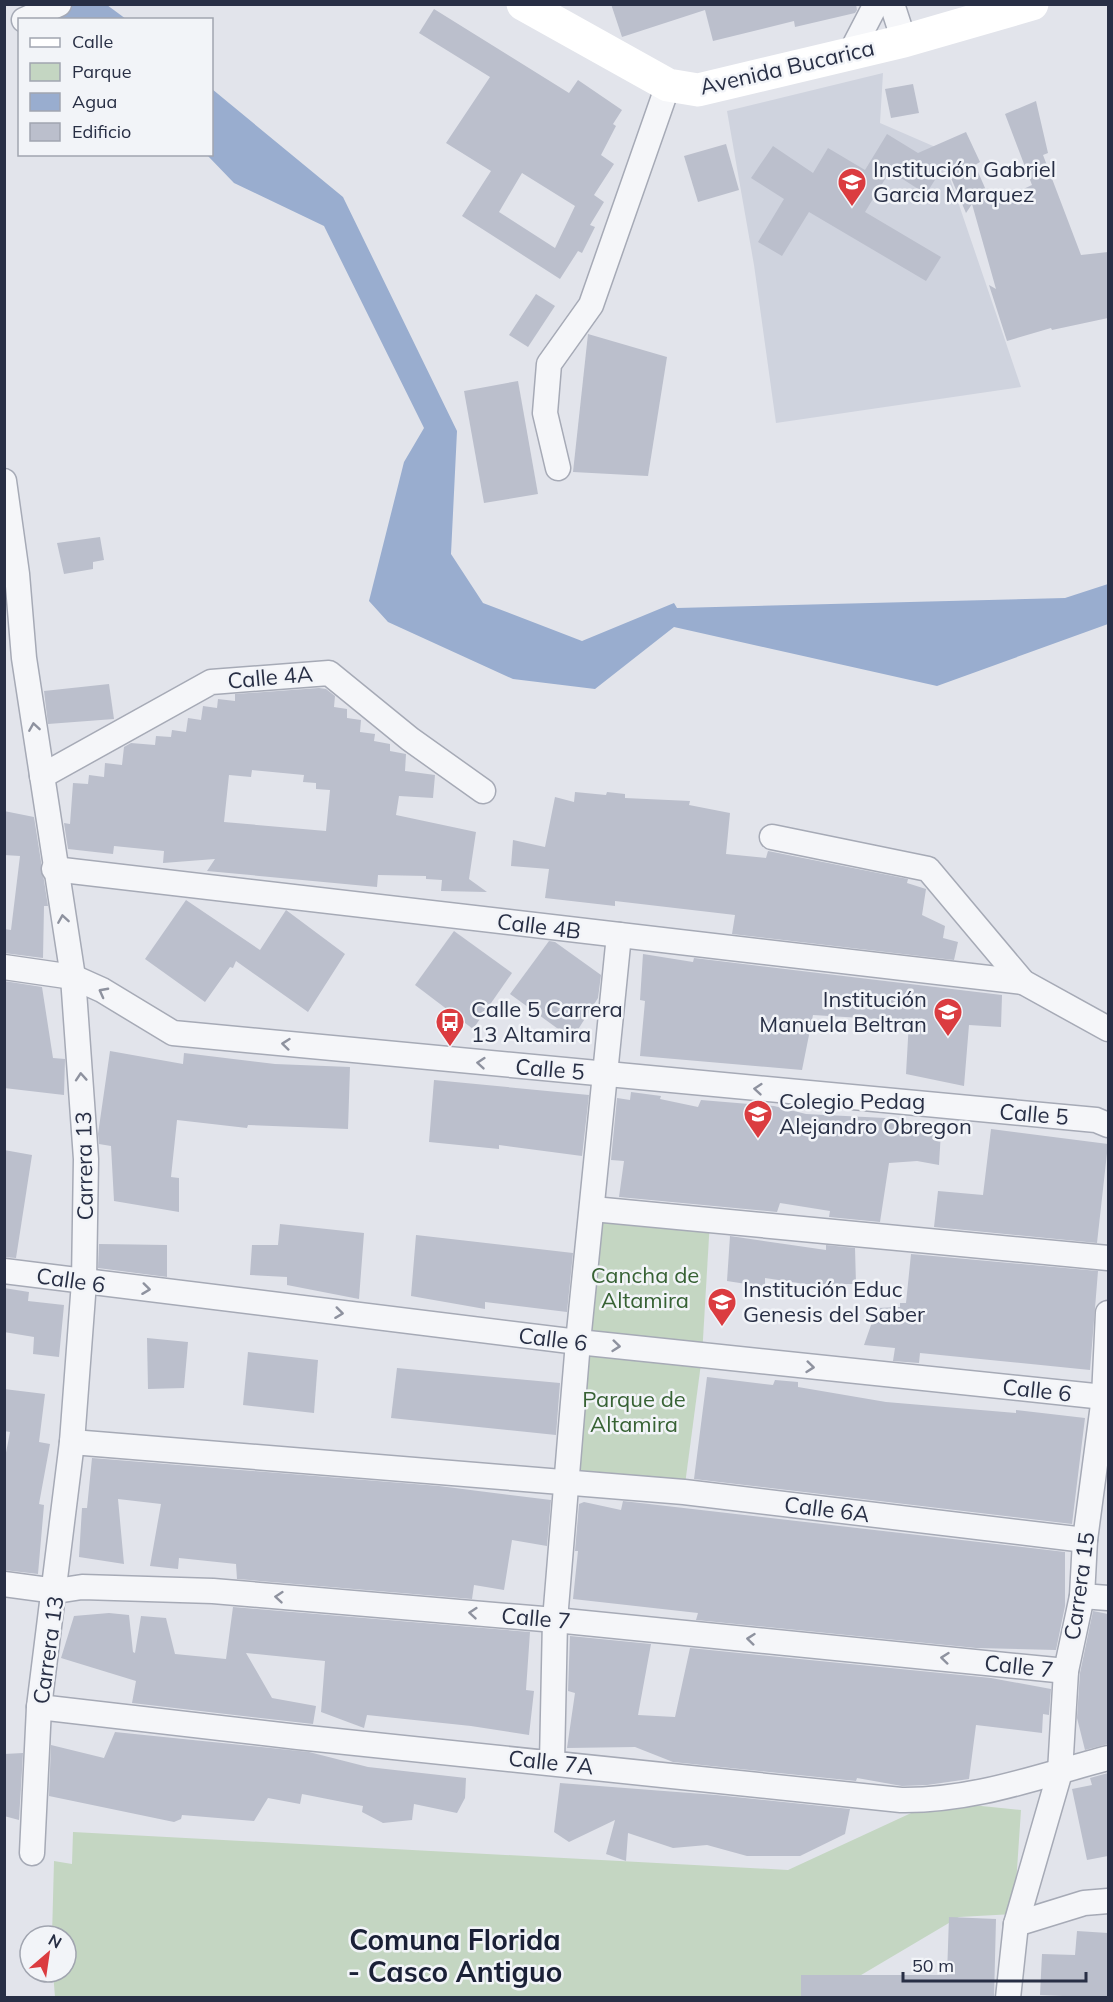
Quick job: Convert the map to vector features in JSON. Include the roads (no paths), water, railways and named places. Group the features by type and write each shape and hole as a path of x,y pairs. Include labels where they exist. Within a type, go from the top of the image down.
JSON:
{"main road":[{"name":"Avenida Bucarica","path":"523,4 668,85 698,90 904,41 1032,4"}],"street":[{"path":"29,18 59,4"},
{"path":"850,54 876,4"},
{"path":"892,4 904,41"},
{"path":"558,468 545,413 549,364 591,305 668,85"},
{"name":"Carrera 13","path":"4,482 17,574 14,657 42,776 54,869 72,977 86,1159 84,1282 72,1442 56,1591 39,1707 32,1853"},
{"name":"Calle 4A","path":"42,776 211,682 328,673 410,739 483,791"},
{"path":"772,837 928,870 1023,982 1108,1029"},
{"name":"Calle 4B","path":"54,869 1023,982"},
{"path":"552,1762 555,1620 578,1342 619,935"},
{"name":"Calle 5","path":"4,968 72,977 102,990 173,1033 1096,1120 1108,1125"},
{"path":"593,1209 1108,1258"},
{"name":"Calle 6","path":"4,1271 578,1342 1104,1397"},
{"name":"Carrera 15","path":"1008,1998 1016,1924 1060,1772 1066,1671 1083,1596 1085,1540 1103,1447 1108,1313"},
{"path":"72,1442 567,1481"},
{"name":"Calle 6A","path":"567,1481 1085,1540"},
{"name":"Calle 7","path":"4,1584 56,1591 92,1587 213,1591 555,1620 1066,1671"},
{"path":"1083,1596 1108,1598"},
{"name":"Calle 7A","path":"39,1707 298,1737 902,1800 938,1800 971,1795 1060,1772"},
{"path":"1060,1772 1108,1758"},
{"path":"1016,1924 1084,1903 1108,1901"}],"water":[{"path":"29,5 107,5 125,18 48,18"},
{"path":"213,90 343,197 457,431 451,554 483,603 582,641 674,603 677,608 1065,598 1108,584 1108,624 937,686 674,627 595,689 513,679 388,622 369,601 404,462 424,428 324,226 234,183 208,156 213,156"}],"place":[{"name":"Institución Gabriel Garcia Marquez","path":"852,208"},
{"name":"Institución Manuela Beltran","path":"948,1038"},
{"name":"Calle 5 Carrera 13 Altamira","path":"450,1048"},
{"name":"Colegio Pedag Alejandro Obregon","path":"758,1140"},
{"name":"Institución Educ Genesis del Saber","path":"722,1328"}],"district":[{"name":"Comuna Florida - Casco Antiguo","path":"455,1956"}],"park label":[{"name":"Cancha de Altamira","path":"645,1288"},
{"name":"Parque de Altamira","path":"634,1412"}]}
